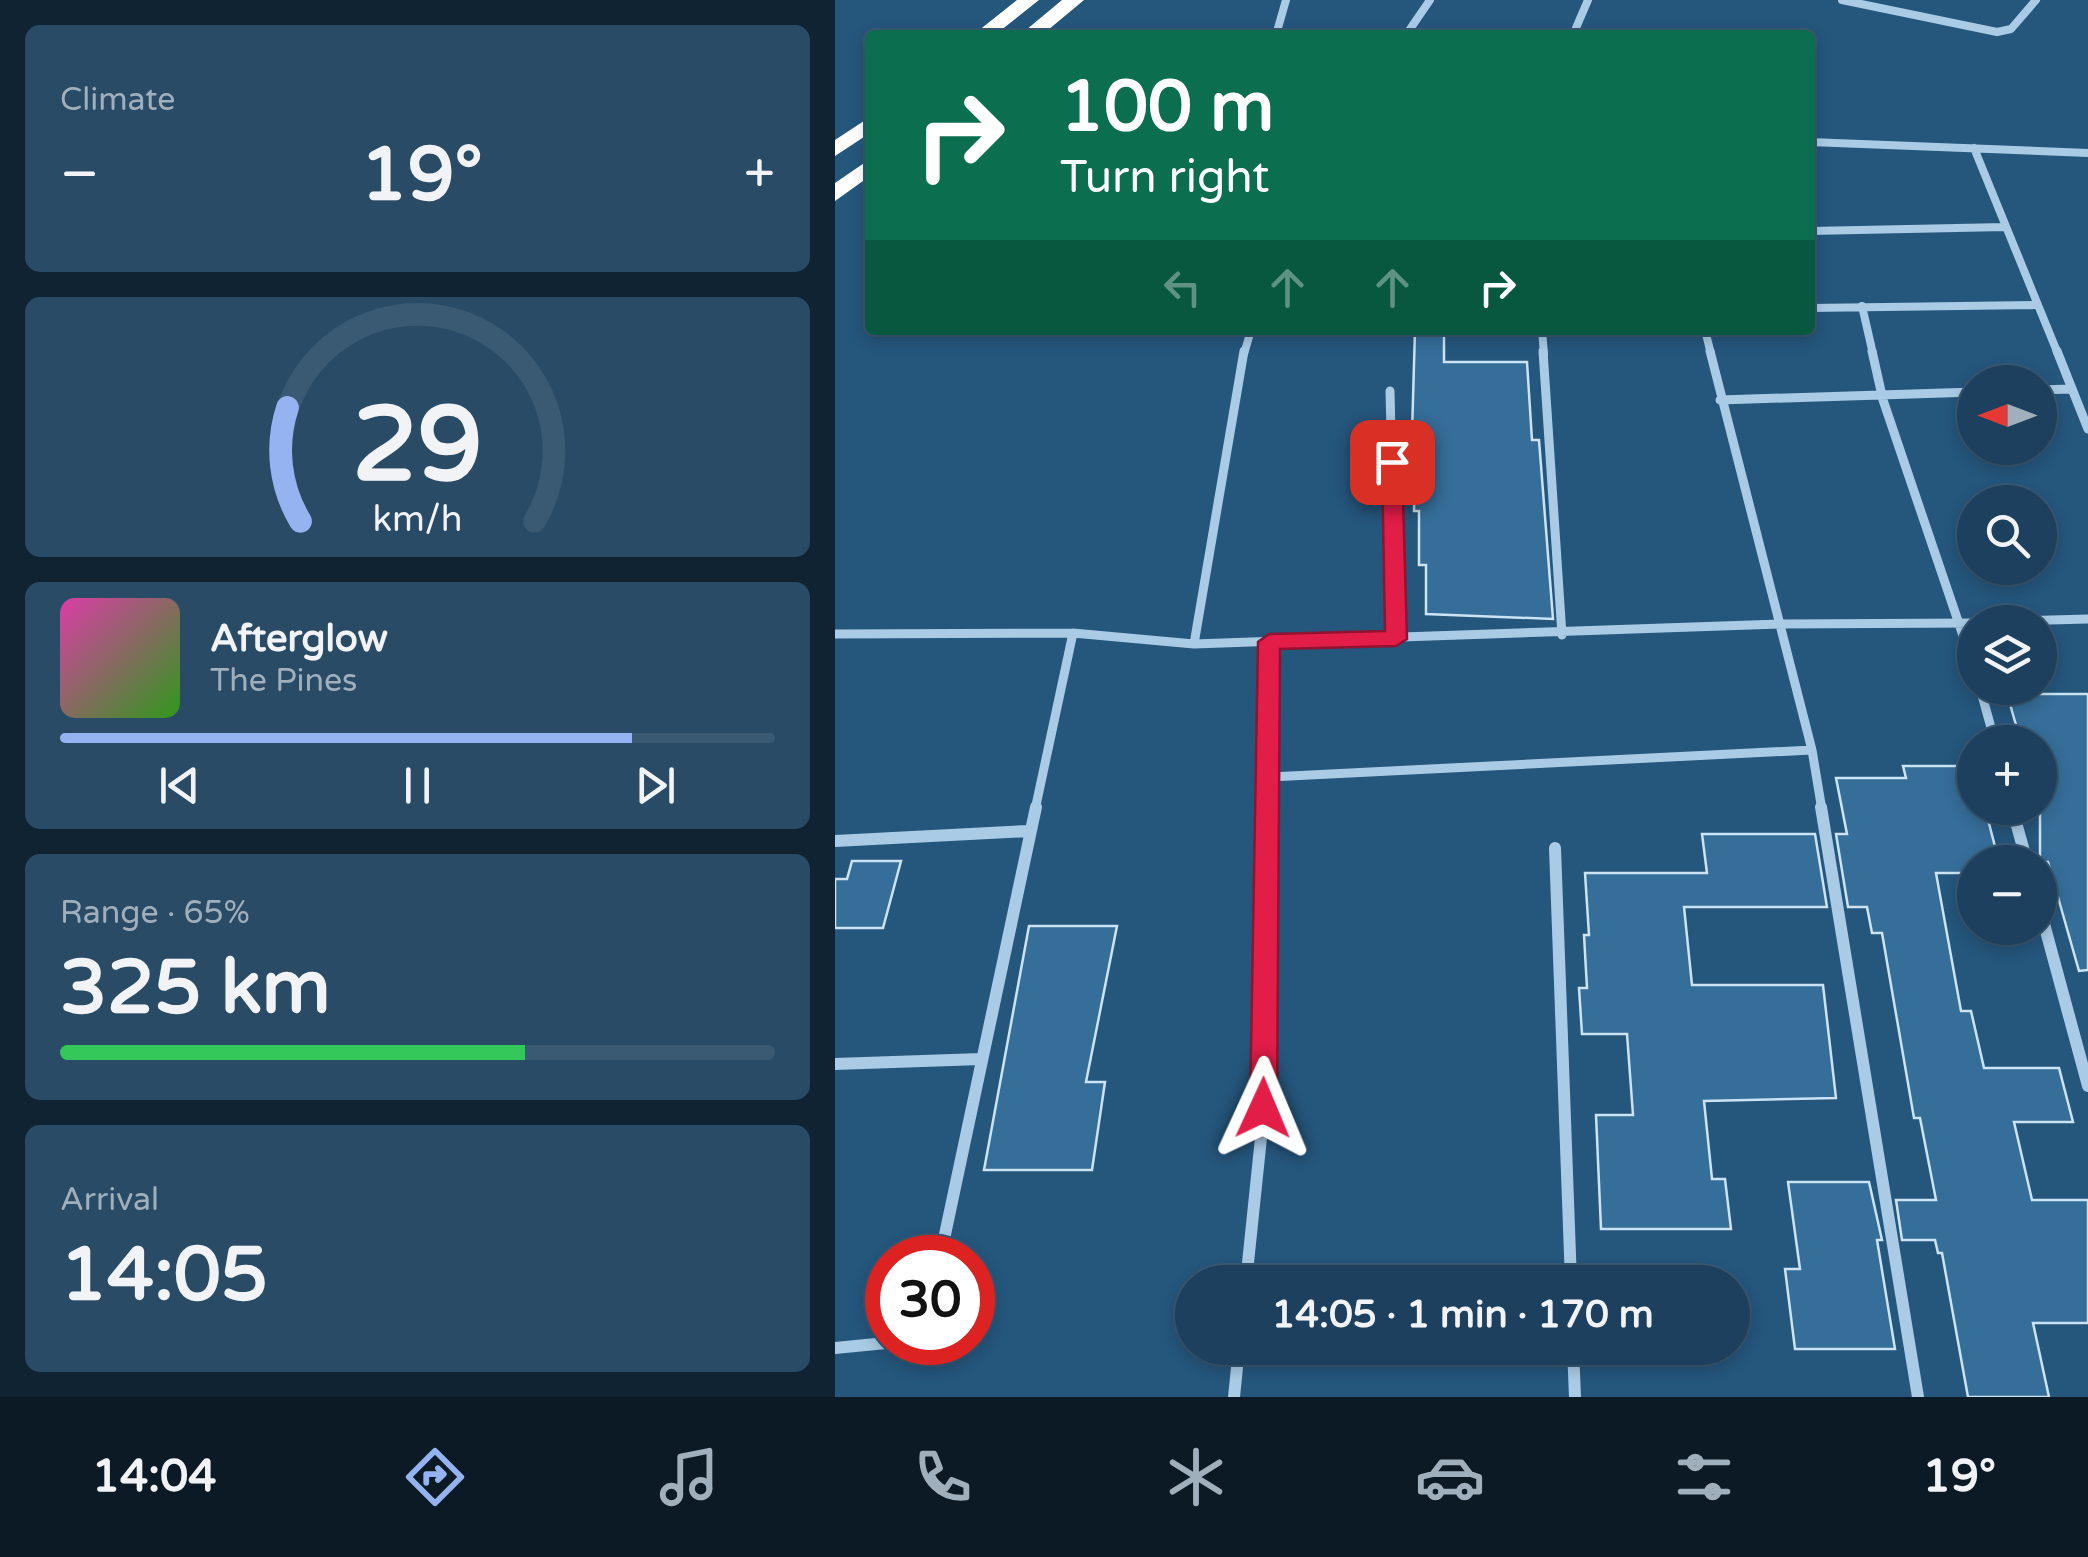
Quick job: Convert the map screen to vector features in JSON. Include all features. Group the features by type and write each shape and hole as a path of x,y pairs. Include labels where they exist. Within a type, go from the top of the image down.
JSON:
{"highway":[{"path":"990,30 1029,0"},
{"path":"1037,30 1074,0"},
{"path":"835,150 865,127"},
{"path":"835,194 865,169"}],"street":[{"path":"1277,30 1286,0"},
{"path":"1410,30 1430,0"},
{"path":"1575,30 1588,0"},
{"path":"1842,0 1874,3 1997,32 2011,30 2035,0"},
{"path":"1815,142 2088,152"},
{"path":"1974,148 2088,429"},
{"path":"1815,231 2005,228"},
{"path":"1815,308 2035,305"},
{"path":"1862,306 1881,395 1957,609"},
{"path":"1195,644 1241,362 1249,335"},
{"path":"1542,335 1562,634"},
{"path":"1706,335 1813,750 1917,1397"},
{"path":"2057,389 2070,389"},
{"path":"1390,391 1396,639"},
{"path":"1720,400 1957,393"},
{"path":"2057,620 2088,619"},
{"path":"835,634 1073,633 1195,644 1780,624 1957,623"},
{"path":"945,1235 1073,633"},
{"path":"1247,1265 1263,1108 1269,642"},
{"path":"1268,777 1813,750"},
{"path":"835,841 1028,831"},
{"path":"1555,848 1570,1265"},
{"path":"2050,945 2088,1086"},
{"path":"835,1064 981,1059"},
{"path":"835,1348 865,1345"},
{"path":"1233,1397 1237,1365"},
{"path":"1574,1365 1575,1397"}],"building":[{"path":"1415,335 1444,335 1444,362 1527,362 1532,440 1539,440 1553,619 1426,614 1426,565 1419,565 1419,511 1414,511 1415,468 1411,468"},
{"path":"2057,694 2088,694 2088,970 2079,971 2057,894 2057,845 2040,845 2040,825 2057,825 2057,725 2016,725 2010,705 2057,705"},
{"path":"1903,766 1957,766 1957,825 1989,825 1995,845 1957,845 1957,873 1936,873 1961,1011 1971,1011 1984,1068 2059,1068 2073,1122 2014,1122 2032,1200 2088,1200 2088,1323 2033,1323 2049,1397 1968,1397 1942,1253 1938,1253 1935,1240 1902,1240 1896,1200 1936,1200 1920,1118 1914,1118 1882,933 1872,933 1867,907 1848,907 1836,834 1847,834 1836,778 1906,778"},
{"path":"1702,834 1815,834 1827,907 1684,907 1692,985 1823,985 1836,1098 1704,1101 1712,1179 1725,1179 1731,1229 1601,1229 1596,1115 1633,1115 1627,1034 1582,1034 1579,988 1587,988 1584,935 1589,935 1585,873 1707,873"},
{"path":"852,861 901,861 883,928 835,928 835,879 847,879"},
{"path":"1029,926 1117,926 1086,1082 1105,1082 1092,1170 984,1170"},
{"path":"1788,1182 1869,1182 1882,1240 1877,1240 1895,1349 1795,1349 1785,1269 1800,1269"}],"route":[{"path":"1263,1108 1269,642 1396,639 1392,462"}]}
